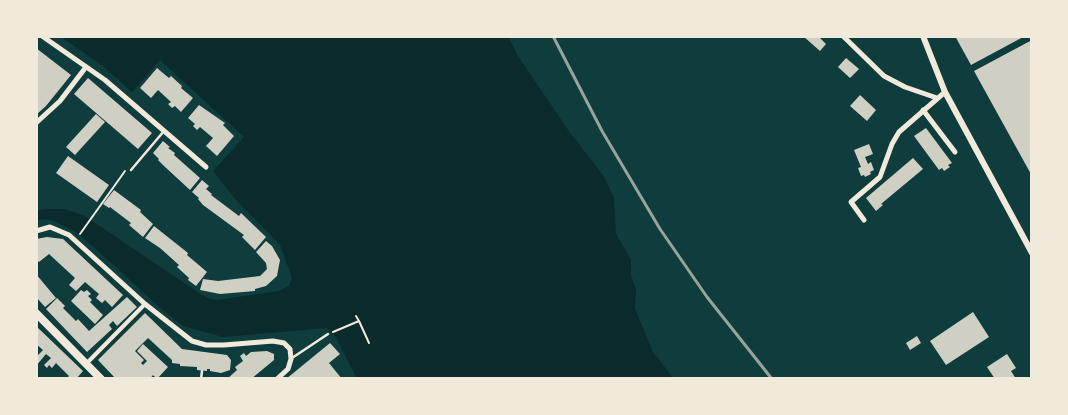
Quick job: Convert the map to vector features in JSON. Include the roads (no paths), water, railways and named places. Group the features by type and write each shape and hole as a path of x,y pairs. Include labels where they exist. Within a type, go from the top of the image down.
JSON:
{"main road":[{"path":"36,313 101,379"}],"street":[{"path":"42,36 105,80 206,167"},
{"path":"843,36 884,76 905,87 937,98"},
{"path":"924,36 945,92 1032,253"},
{"path":"36,123 60,101 86,68"},
{"path":"864,220 852,202 880,177 892,144 899,132 945,92"},
{"path":"923,110 955,152"},
{"path":"36,231 50,228 69,235 145,304 187,339 206,345 281,342 288,346 291,359 288,369 277,379"},
{"path":"86,364 145,304"}],"lane":[{"path":"130,168 164,131"},
{"path":"291,359 328,334"},
{"path":"205,352 206,345"},
{"path":"201,379 202,371"}],"water":[{"path":"60,36 508,36 518,56 568,130 603,175 614,198 616,234 631,260 631,275 636,289 635,309 653,352 674,379 357,379 335,336 327,328 223,337 183,326 151,300 83,238 54,221 46,219 36,220 36,211 65,209 85,216 210,299 217,300 279,291 289,286 292,278 280,245 236,200 213,171 244,137 160,60 132,92 103,66"}],"railway":[{"path":"553,36 602,131 660,229 707,297 772,379"}]}
